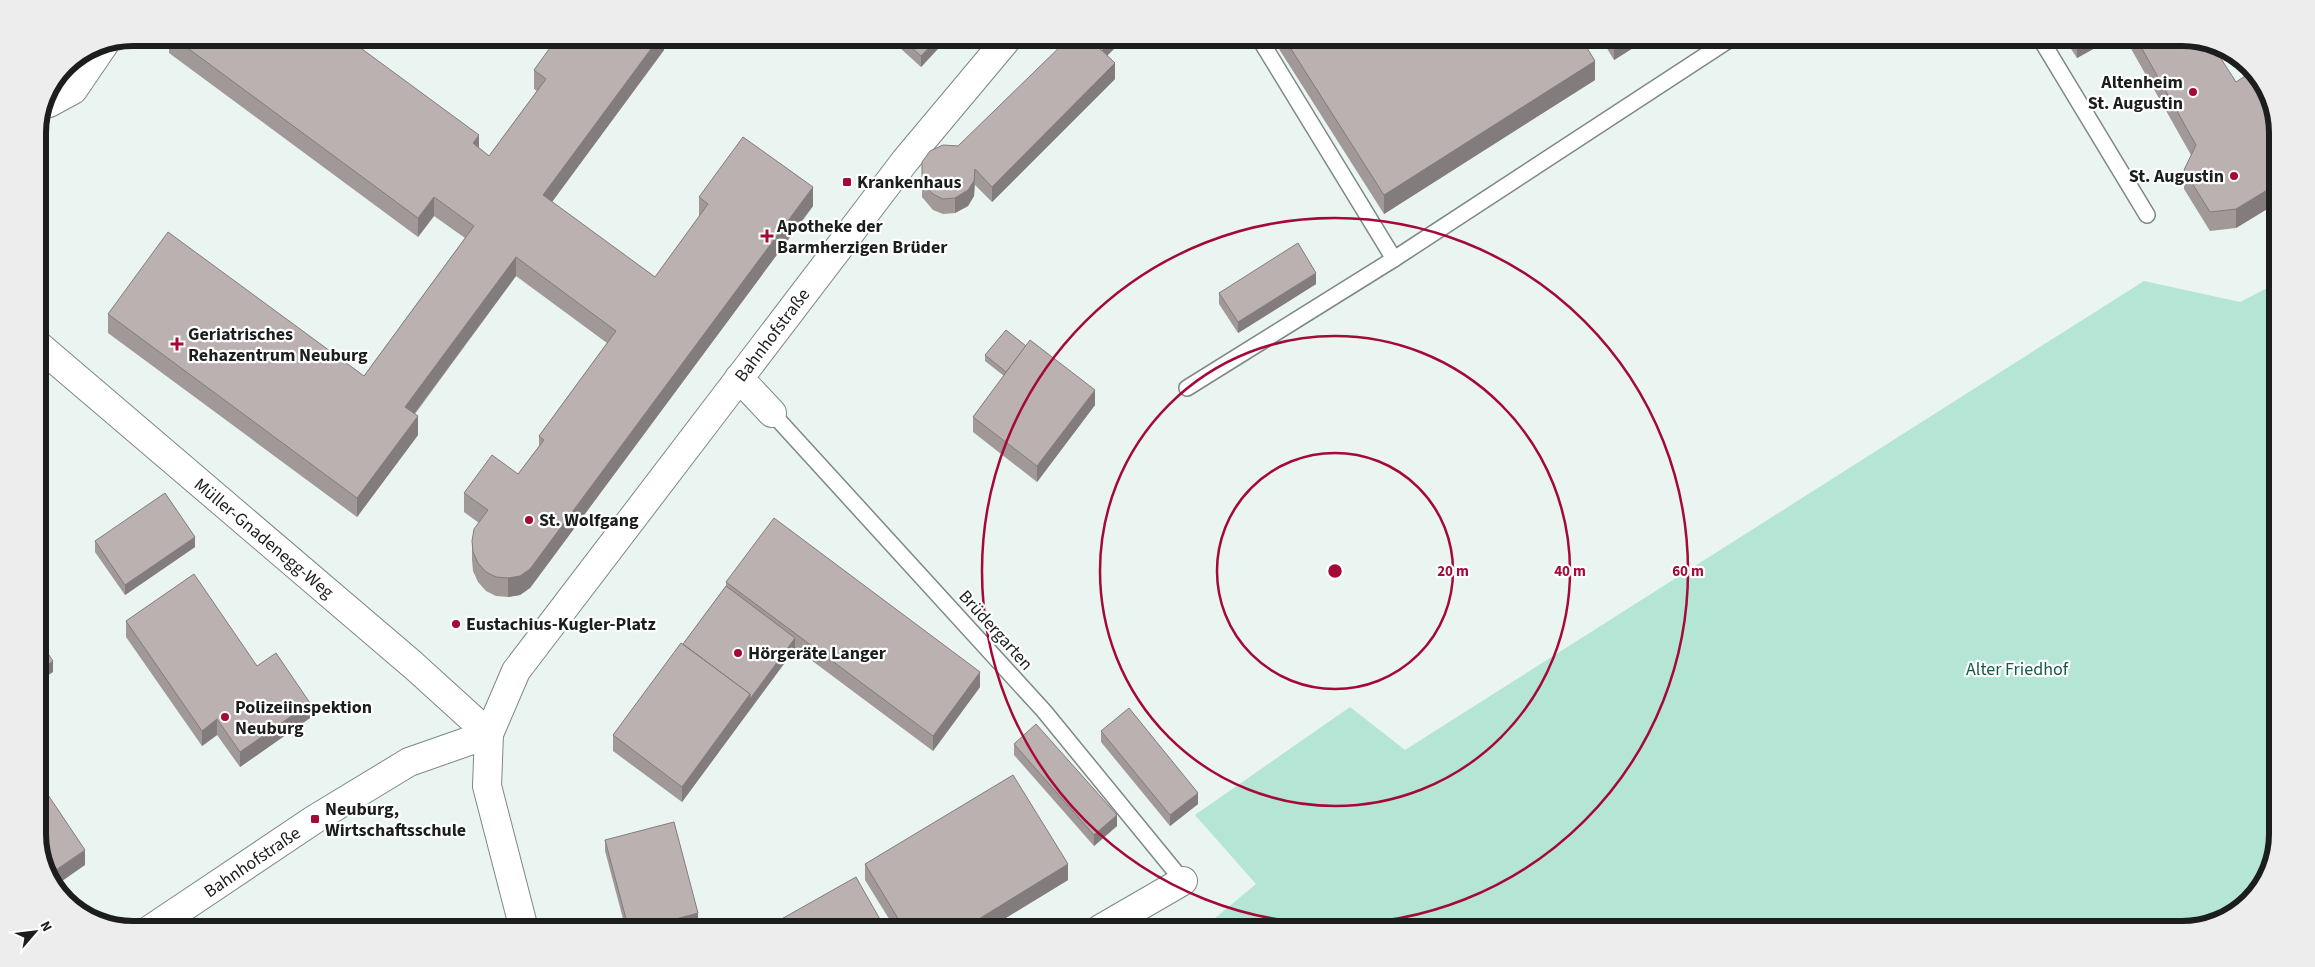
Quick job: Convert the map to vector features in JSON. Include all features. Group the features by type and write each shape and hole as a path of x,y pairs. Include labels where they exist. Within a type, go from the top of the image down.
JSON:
{"street":[{"name":"Bahnhofstraße","path":"164,921 315,819 409,762 488,734 516,671 905,161 1001,46"},
{"path":"53,101 72,90 96,55"},
{"name":"Müller-Gnadenegg-Weg","path":"46,352 413,665 488,734"},
{"path":"739,378 772,413"},
{"path":"488,734 487,786 522,921"},
{"path":"1115,921 1183,881"}],"lane":[{"path":"1265,46 1394,259"},
{"path":"1187,388 1394,259 1720,46"},
{"path":"2045,46 2147,215"},
{"name":"Brüdergarten","path":"772,413 1044,711 1183,881"}],"green space":[{"name":"Alter Friedhof","path":"2144,281 2240,302 2269,287 2269,833 2267,850 2257,877 2239,899 2220,912 2204,918 2181,921 1212,921 1256,884 1195,815 1350,707 1405,750"}],"building":[{"path":"185,46 358,46 479,135 473,143 489,156 546,79 534,70 551,46 653,46 543,195 655,277 708,204 699,197 743,137 813,187 530,569 520,576 508,578 496,577 486,572 478,563 473,552 474,529 488,510 464,493 492,455 518,474 544,440 539,436 616,331 516,257 405,407 418,416 357,498 108,314 168,232 364,376 474,226 434,197 418,218"},
{"path":"910,46 930,46 921,56"},
{"path":"1061,46 1097,46 1115,63 992,187 975,169 974,181 968,190 955,198 943,199 933,194 922,181 922,162 930,151 943,145 958,146"},
{"path":"1097,46 1107,46 1102,51"},
{"path":"1289,46 1586,46 1595,61 1384,195"},
{"path":"2140,46 2198,48 2219,55 2236,82 2247,76 2260,95 2267,117 2269,128 2269,189 2236,209 2210,212 2184,170 2196,145"},
{"path":"1298,243 1316,273 1238,322 1219,293"},
{"path":"1006,330 1026,346 1006,372 985,355"},
{"path":"1030,340 1095,390 1037,466 973,417"},
{"path":"165,493 195,537 125,585 95,541"},
{"path":"774,518 980,672 933,736 726,582"},
{"path":"194,574 257,666 276,653 310,703 240,752 217,719 202,731 126,621"},
{"name":"Hörgeräte Langer","path":"726,586 795,638 750,699 750,694 683,644"},
{"path":"681,643 750,694 682,787 613,735"},
{"path":"46,651 53,661 46,666"},
{"path":"1129,708 1198,793 1170,815 1101,731"},
{"path":"1036,724 1117,815 1094,835 1014,744"},
{"path":"1013,775 1068,864 976,921 900,921 865,864"},
{"path":"46,792 85,850 55,871 46,839"},
{"path":"674,822 698,913 668,921 627,921 605,840"},
{"path":"856,877 881,921 778,921"}],"place":[{"name":"Altenheim St. Augustin","path":"2193,92"},
{"name":"St. Augustin","path":"2234,176"},
{"name":"Krankenhaus","path":"847,182"},
{"name":"Apotheke der Barmherzigen Brüder","path":"767,236"},
{"name":"Geriatrisches Rehazentrum Neuburg","path":"177,344"},
{"name":"St. Wolfgang","path":"529,520"},
{"name":"Eustachius-Kugler-Platz","path":"456,624"},
{"name":"Hörgeräte Langer","path":"738,653"},
{"name":"Polizeiinspektion Neuburg","path":"225,717"},
{"name":"Neuburg, Wirtschaftsschule","path":"315,819"}]}
